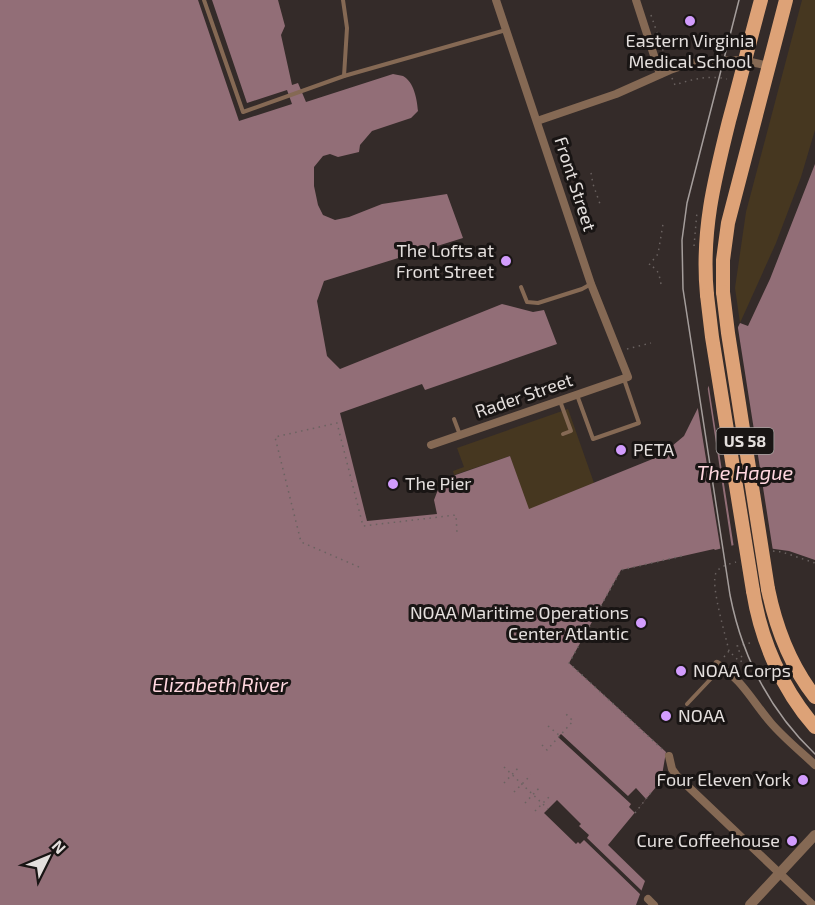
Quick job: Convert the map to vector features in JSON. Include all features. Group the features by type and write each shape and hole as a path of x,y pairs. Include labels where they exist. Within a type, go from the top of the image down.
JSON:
{"main road":[{"name":"US 58","path":"760,0 713,188 706,243 707,295 753,591 762,628 776,667 794,699 815,727"},
{"name":"US 58","path":"786,0 728,223 723,260 723,292 768,589 785,647 815,697"}],"street":[{"name":"Front Street","path":"496,0 591,284 626,378"},
{"path":"636,0 660,74"},
{"path":"537,121 607,97 670,69 696,63 745,60 769,66"},
{"name":"Rader Street","path":"431,445 626,378"},
{"path":"720,665 746,688 782,735 815,765"},
{"path":"668,754 672,769 677,776 813,905"},
{"path":"750,905 815,835"}],"lane":[{"path":"204,0 243,112 344,76 506,30"},
{"path":"343,0 347,28 344,76"},
{"path":"521,287 527,302 538,303 591,284"},
{"path":"577,395 593,442 639,423 626,378"},
{"path":"560,400 571,431 563,434"},
{"path":"454,419 460,435"},
{"path":"636,424 638,429"},
{"path":"687,704 720,665"}],"path":[{"path":"651,14 664,54"},
{"path":"675,85 689,80 715,76 730,80"},
{"path":"591,172 600,204"},
{"path":"661,284 657,269 649,265 658,254 663,224"},
{"path":"618,352 651,344"},
{"path":"359,567 301,542 275,438 336,423 363,526 456,515 457,533"},
{"path":"355,493 359,492"},
{"path":"668,754 569,663 621,570 682,556"},
{"path":"720,665 729,651 740,662 743,660 737,646 756,642 753,639"},
{"path":"542,746 547,750 573,721 564,712"},
{"path":"548,726 559,736"},
{"path":"504,783 520,766"},
{"path":"504,767 548,809"},
{"path":"514,792 531,775"},
{"path":"525,802 541,786"},
{"path":"635,813 653,790"},
{"path":"535,812 551,795"}],"shaded area":[{"path":"802,0 815,0 815,130 801,177 776,243 740,323 735,288 746,212"},
{"path":"568,409 594,483 528,510 510,456 454,475 453,471 464,467 457,448"}],"water":[{"name":"Elizabeth River","path":"0,0 278,0 285,26 281,35 292,85 298,83 306,102 393,74 403,76 410,82 416,96 418,111 411,118 372,131 360,145 359,152 338,157 330,154 323,156 314,167 314,186 318,205 323,215 335,220 382,204 447,194 463,238 324,281 317,301 327,356 340,369 502,304 533,312 544,310 557,344 425,390 422,384 340,413 367,521 437,514 434,500 439,487 447,478 510,456 529,509 660,456 684,436 740,323 748,326 770,279 815,164 815,560 789,551 738,544 621,570 569,663 666,752 661,781 608,845 645,881 636,905 0,905"}],"pier":[{"path":"198,0 212,0 247,103 287,90 292,104 239,121"},
{"path":"737,322 773,551 734,548 708,381"},
{"path":"707,384 732,549 721,552 697,403"},
{"path":"561,734 628,796 636,788 646,799 635,813 629,807 631,804 558,737"},
{"path":"557,800 581,824 579,826 589,835 587,838 642,891 641,895 584,840 576,844 544,813"}],"tram line":[{"path":"739,0 687,203 682,240 683,289 735,618 750,661 771,701 784,720 815,754"}],"place":[{"name":"Eastern Virginia Medical School","path":"690,21"},
{"name":"The Lofts at Front Street","path":"506,261"},
{"name":"PETA","path":"621,450"},
{"name":"The Pier","path":"393,484"},
{"name":"NOAA Maritime Operations Center Atlantic","path":"641,623"},
{"name":"NOAA Corps","path":"681,671"},
{"name":"NOAA","path":"666,716"},
{"name":"Four Eleven York","path":"803,780"},
{"name":"Cure Coffeehouse","path":"792,841"}],"water label":[{"name":"The Hague","path":"745,473"}]}
